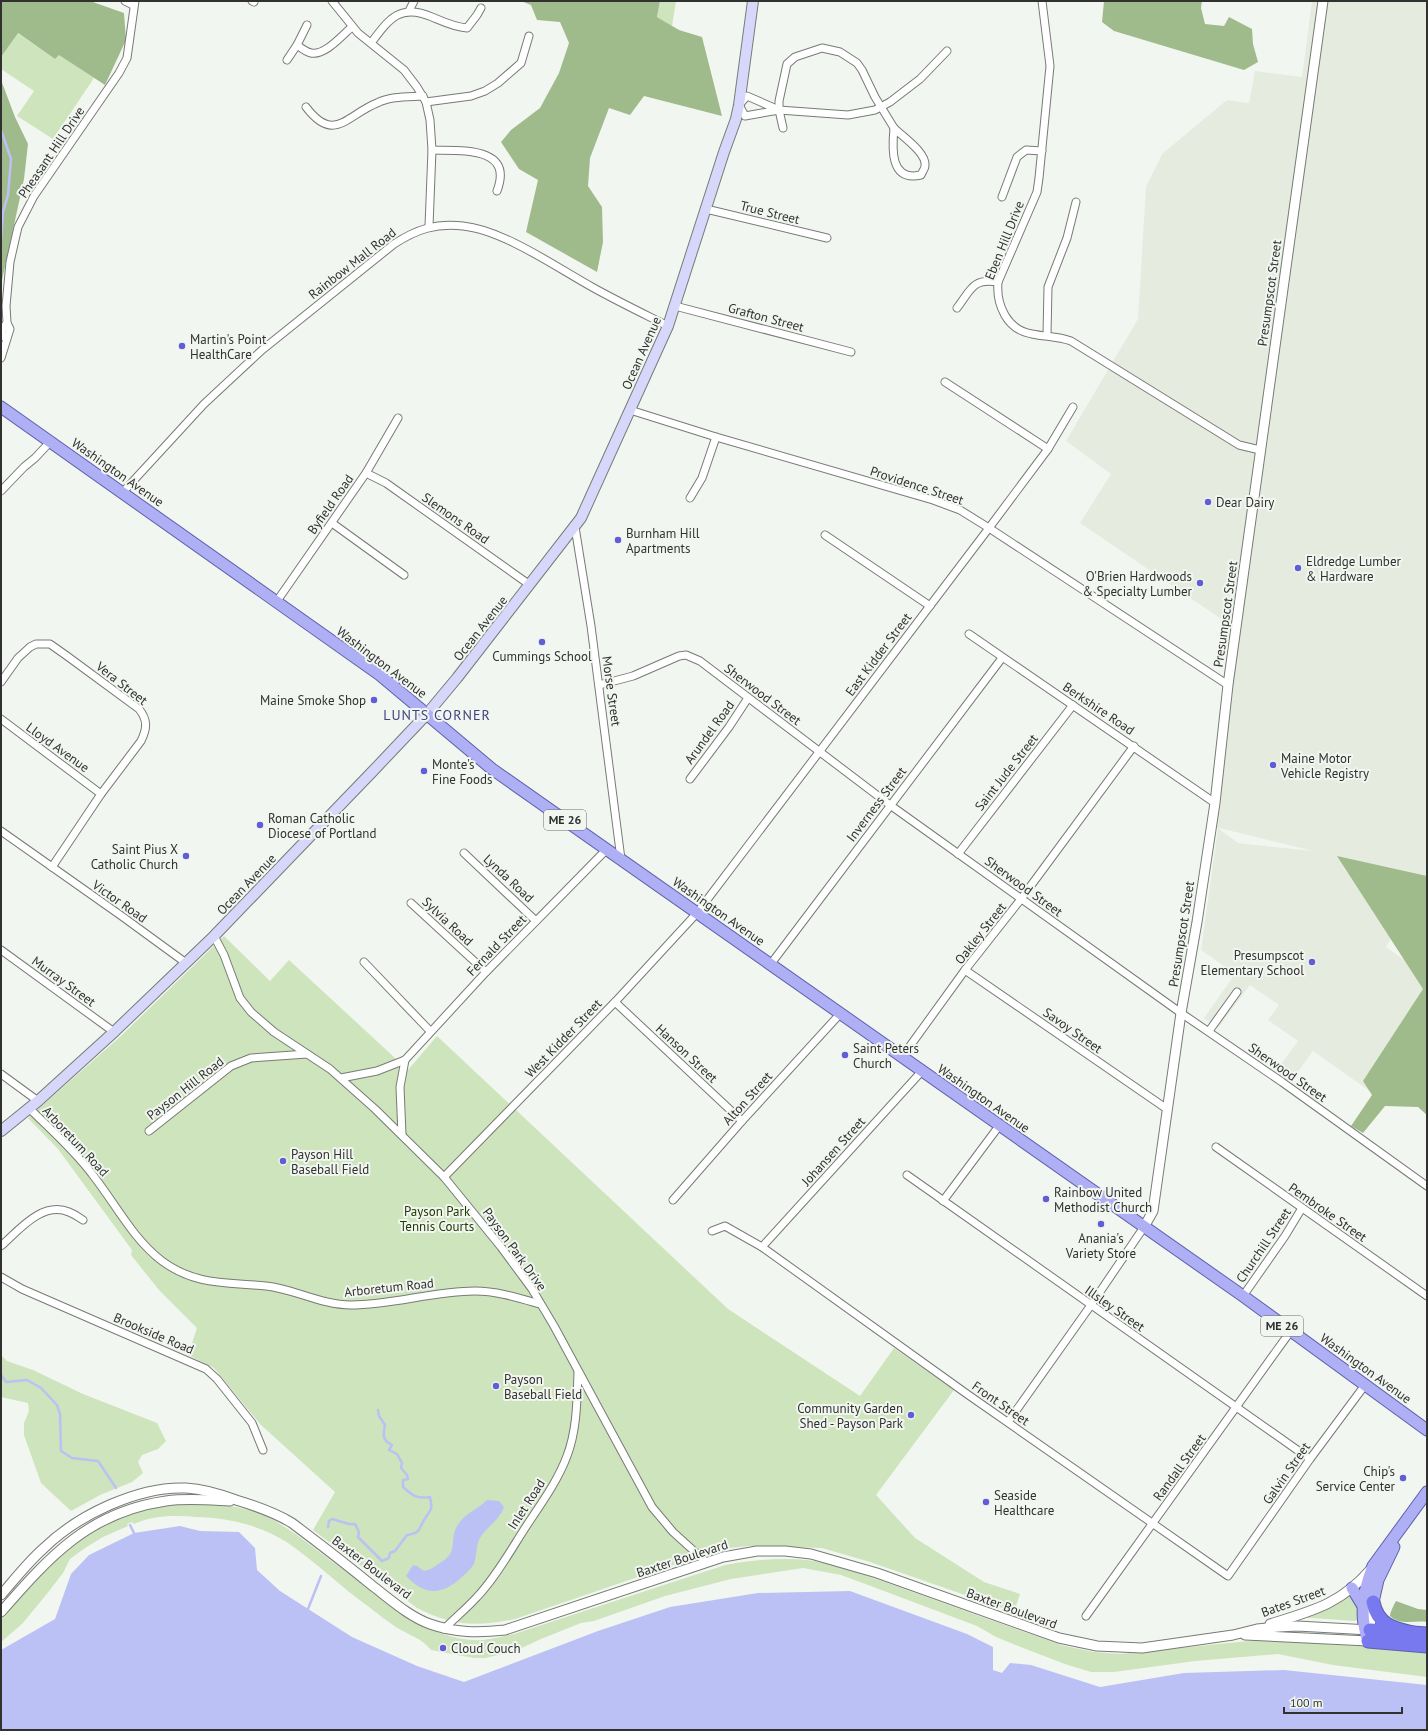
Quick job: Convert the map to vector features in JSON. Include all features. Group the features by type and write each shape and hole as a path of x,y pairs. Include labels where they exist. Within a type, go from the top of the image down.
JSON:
{"highway":[{"path":"1368,1604 1387,1625 1396,1629 1422,1634"},
{"path":"1367,1633 1422,1634"},
{"path":"1367,1633 1427,1646"}],"main road":[{"name":"Ocean Avenue","path":"1,1131 38,1101 114,1032 214,936 427,714 575,527 587,507 668,326 675,306 739,106 752,1"},
{"name":"Washington Avenue","path":"1,407 380,675 492,769 1144,1228 1243,1296 1290,1332 1365,1384 1427,1430"},
{"name":"Bates Street","path":"1367,1633 1368,1579 1373,1566 1427,1492"},
{"name":"Bates Street","path":"1368,1604 1381,1572 1412,1513"},
{"path":"1352,1588 1368,1604"}],"street":[{"path":"125,1 134,3"},
{"path":"332,1 352,27 404,70 424,99 430,120 432,150 429,226"},
{"path":"371,43 391,19 408,11 414,1"},
{"name":"Eben Hill Drive","path":"1042,1 1050,66 1037,192 998,282 997,292 1002,310 1007,319 1023,332 1062,338 1082,347 1239,445 1260,450"},
{"name":"Presumpscot Street","path":"1144,1228 1154,1211 1181,1013 1197,922 1215,803 1228,685 1240,608 1260,450 1323,1"},
{"name":"Pheasant Hill Drive","path":"1,358 10,330 7,323 6,306 10,262 18,227 34,196 119,73 127,58 134,3"},
{"path":"408,11 425,14 457,27 467,28 481,8"},
{"path":"287,60 297,45 307,24"},
{"path":"297,45 311,53 319,52 326,49 352,27"},
{"path":"306,107 318,120 330,126 339,125 377,102 390,98 410,97 424,99 471,96 498,84 521,63 529,36"},
{"path":"782,128 779,110 787,64 795,57 822,48 840,52 857,63 881,108 894,128 918,150 924,158 925,167 921,175 912,177 903,174 897,167 893,149 894,128"},
{"path":"779,110 747,96 739,106 745,116 779,110 848,115 866,113 881,108 920,79 947,51"},
{"path":"432,150 466,152 488,156 493,159 499,165 502,174 497,191"},
{"path":"1002,197 1017,157 1026,150 1042,151"},
{"path":"1047,335 1048,287 1067,238 1076,202"},
{"name":"True Street","path":"706,208 827,238"},
{"name":"Rainbow Mall Road","path":"123,492 204,404 262,350 388,248 407,236 429,226 463,226 491,233 517,245 593,288 668,326"},
{"path":"957,308 976,283 987,280 998,282"},
{"name":"Grafton Street","path":"675,306 851,352"},
{"name":"Pheasant Hill Drive","path":"1,337 7,323"},
{"path":"945,382 1048,449"},
{"name":"East Kidder Street","path":"697,913 990,528 1048,449 1073,407"},
{"name":"Providence Street","path":"630,410 716,437 934,500 960,510 990,528 1228,685"},
{"name":"Byfield Road","path":"276,602 366,473 398,418"},
{"path":"690,498 702,478 716,437"},
{"path":"1,491 24,467 40,454 50,442"},
{"name":"Slemons Road","path":"366,473 386,483 530,585"},
{"path":"332,523 404,575"},
{"name":"Morse Street","path":"575,527 599,685 621,859"},
{"path":"825,535 930,606"},
{"name":"Berkshire Road","path":"969,634 1215,803"},
{"name":"Vera Street","path":"1,682 18,658 30,647 36,644 50,644 140,709 144,715 146,724 145,733 141,741 101,794 52,867"},
{"name":"Sherwood Street","path":"599,685 633,676 679,656 686,655 700,661 890,805 1181,1013 1209,1031 1427,1186"},
{"name":"Inverness Street","path":"770,965 1002,658"},
{"name":"Arundel Road","path":"690,779 729,727 748,698"},
{"name":"Saint Jude Street","path":"958,854 1072,705"},
{"name":"Lloyd Avenue","path":"1,720 101,794"},
{"name":"Oakley Street","path":"902,1057 1134,746"},
{"name":"Victor Road","path":"1,831 186,963"},
{"name":"Fernald Street","path":"341,1078 377,1071 405,1060 430,1031 486,972 607,849"},
{"name":"Lynda Road","path":"464,853 536,921"},
{"name":"Sylvia Road","path":"412,903 486,972"},
{"name":"West Kidder Street","path":"444,1177 615,1002 697,913"},
{"name":"Payson Park Drive","path":"214,936 224,955 238,994 245,1006 262,1022 341,1078 402,1135 444,1177 501,1247 554,1326 652,1507 673,1532 706,1562"},
{"name":"Murray Street","path":"1,950 114,1032"},
{"path":"364,962 430,1031"},
{"name":"Savoy Street","path":"966,970 1167,1109"},
{"path":"1209,1031 1237,992"},
{"name":"Hanson Street","path":"615,1002 742,1121"},
{"name":"Alton Street","path":"673,1200 742,1121 840,1014"},
{"name":"Payson Hill Road","path":"149,1131 231,1066 251,1058 307,1054"},
{"path":"402,1135 400,1087 405,1060"},
{"name":"Johansen Street","path":"762,1247 922,1071"},
{"path":"1,1074 38,1101"},
{"name":"Arboretum Road","path":"29,1108 92,1174 131,1229 152,1253 176,1270 199,1280 270,1287 338,1305 366,1305 434,1295 475,1291 500,1294 540,1304"},
{"path":"943,1201 999,1126"},
{"name":"Pembroke Street","path":"1216,1147 1427,1296"},
{"name":"Illsley Street","path":"906,1175 1310,1458"},
{"name":"Churchill Street","path":"1243,1296 1285,1236 1302,1208"},
{"path":"1,1246 30,1221 49,1211 56,1209 69,1212 83,1220"},
{"name":"Front Street","path":"712,1231 725,1226 762,1247 1228,1576"},
{"path":"1008,1422 1144,1228"},
{"name":"Brookside Road","path":"1,1277 22,1289 206,1369 217,1379 252,1423 263,1450"},
{"name":"Randall Street","path":"1086,1616 1237,1408 1290,1332"},
{"name":"Inlet Road","path":"444,1628 478,1597 560,1472 567,1456 572,1438 576,1411 578,1370"},
{"name":"Galvin Street","path":"1228,1576 1310,1458 1365,1384"},
{"name":"Baxter Boulevard","path":"1,1595 27,1565 55,1537 86,1516 139,1495 159,1490 186,1488 200,1489 269,1510 292,1523 400,1606 428,1624 469,1632 505,1630 722,1557 757,1551 785,1551 811,1554 877,1573 1059,1638 1097,1646 1142,1648 1233,1635 1257,1629 1297,1626 1367,1633"},
{"name":"Baxter Boulevard","path":"1,1612 62,1547 80,1533 99,1522 133,1509 167,1501 241,1501"},
{"name":"Bates Street","path":"1257,1629 1333,1602 1352,1588 1373,1566"},
{"name":"Baxter Boulevard","path":"1233,1635 1367,1633"}],"shaded area":[{"path":"1312,1 1427,1 1427,876 1421,876 1417,897 1386,947 1427,976 1427,1014 1371,1092 1313,1051 1292,1080 1277,1070 1298,1041 1268,1020 1279,1005 1250,985 1218,1028 1204,1018 1235,974 1201,950 1218,828 1238,843 1313,851 1215,827 1239,631 1080,523 1111,474 1066,441 1138,319 1146,187 1162,154 1227,100 1249,103 1255,71 1302,77"}],"green space":[{"path":"1,1 90,1 124,13 126,40 105,85 59,55 55,59 18,33 1,57"},
{"path":"521,1 660,1 657,17 679,30 702,37 722,116 644,96 630,115 609,108 590,158 588,186 602,207 603,242 597,272 526,232 538,180 519,169 501,142 511,130 540,108 559,73 569,43 560,22 537,20 531,5"},
{"path":"660,1 676,1 672,26 657,17"},
{"path":"1104,1 1202,1 1201,8 1205,24 1224,26 1229,17 1252,29 1253,44 1258,62 1244,70 1114,31 1102,22"},
{"path":"17,33 55,59 58,54 94,78 53,139 17,116 34,91 1,69 1,57"},
{"path":"1,80 15,117 28,144 24,179 1,285"},
{"path":"1337,856 1427,876 1427,1115 1418,1107 1385,1106 1363,1133 1351,1126 1372,1095 1363,1081 1423,989"},
{"name":"Payson Park Tennis Courts","path":"224,936 270,981 289,960 408,1070 437,1036 728,1309 860,1396 894,1348 954,1390 876,1495 915,1538 984,1582 1020,1594 1014,1612 870,1562 822,1548 749,1546 720,1549 515,1619 477,1624 454,1622 417,1608 313,1530 335,1492 261,1425 214,1368 188,1355 197,1328 159,1290 131,1255 132,1250 58,1149 28,1118 121,1036"},
{"path":"1,1355 7,1361 33,1370 83,1394 157,1423 166,1441 158,1449 142,1455 138,1462 143,1473 132,1482 100,1495 71,1511 41,1483 24,1435 24,1423 29,1411 28,1403 1,1397"},
{"path":"168,1502 211,1502 255,1511 274,1520 297,1535 411,1621 455,1638 483,1640 514,1634 725,1565 753,1561 795,1559 837,1565 1061,1645 1094,1652 1120,1654 1258,1640 1427,1650 1427,1677 1333,1665 1278,1654 1195,1661 1114,1672 1091,1672 1018,1646 996,1637 977,1626 841,1575 803,1568 731,1579 665,1596 594,1621 581,1623 515,1651 485,1658 474,1658 431,1650 419,1640 382,1617 288,1543 267,1531 232,1521 180,1516 156,1517 134,1524 132,1522 127,1524 128,1526 103,1537 85,1548 70,1559 63,1573 22,1624 1,1642 1,1615 49,1561 98,1524"},
{"path":"1351,1590 1358,1600 1357,1620 1298,1617"},
{"path":"1396,1601 1418,1609 1427,1610 1427,1622 1403,1622 1394,1619 1390,1616"}],"water":[{"path":"487,1500 499,1501 504,1507 496,1520 480,1538 474,1564 470,1570 454,1584 440,1590 433,1591 419,1587 406,1576 413,1565 424,1571 431,1569 446,1558 452,1549 454,1534 459,1523 465,1516"},
{"path":"180,1526 200,1531 239,1532 255,1548 257,1570 280,1591 352,1637 417,1666 464,1682 598,1631 670,1607 758,1593 850,1591 967,1634 993,1647 993,1670 1002,1673 1010,1663 1031,1665 1100,1687 1184,1673 1284,1670 1427,1685 1427,1730 1,1730 1,1650 55,1619 71,1574 89,1555 134,1533"}],"waterway":[{"path":"1,130 11,159 8,195 3,212 1,240"},
{"path":"1,1375 6,1382 27,1380 41,1388 57,1405 60,1414 61,1451 72,1458 98,1461 116,1488"},
{"path":"328,1527 329,1521 332,1519 349,1524 355,1524 359,1532 358,1537 382,1561 389,1558 390,1553 395,1551 407,1535 417,1532 431,1510 430,1497 421,1498 415,1496 403,1487 403,1480 408,1479 407,1475 401,1468 402,1463 397,1454 389,1450 392,1445 386,1441 384,1437 385,1425 379,1416 378,1410"},
{"path":"130,1525 134,1533"},
{"path":"308,1609 321,1576"}],"place":[{"name":"Martin's Point HealthCare","path":"182,346"},
{"name":"Dear Dairy","path":"1208,502"},
{"name":"Burnham Hill Apartments","path":"618,540"},
{"name":"Eldredge Lumber & Hardware","path":"1298,568"},
{"name":"O'Brien Hardwoods & Specialty Lumber","path":"1200,583"},
{"name":"Cummings School","path":"542,642"},
{"name":"Maine Smoke Shop","path":"374,700"},
{"name":"Maine Motor Vehicle Registry","path":"1273,765"},
{"name":"Monte's Fine Foods","path":"424,771"},
{"name":"Roman Catholic Diocese of Portland","path":"260,825"},
{"name":"Saint Pius X Catholic Church","path":"186,856"},
{"name":"Presumpscot Elementary School","path":"1312,962"},
{"name":"Saint Peters Church","path":"845,1055"},
{"name":"Payson Hill Baseball Field","path":"283,1161"},
{"name":"Rainbow United Methodist Church","path":"1046,1199"},
{"name":"Anania's Variety Store","path":"1101,1224"},
{"name":"Payson Baseball Field","path":"496,1386"},
{"name":"Community Garden Shed - Payson Park","path":"911,1415"},
{"name":"Chip's Service Center","path":"1403,1478"},
{"name":"Seaside Healthcare","path":"986,1502"},
{"name":"Cloud Couch","path":"443,1648"}],"district":[{"name":"LUNTS CORNER","path":"437,715"}]}
